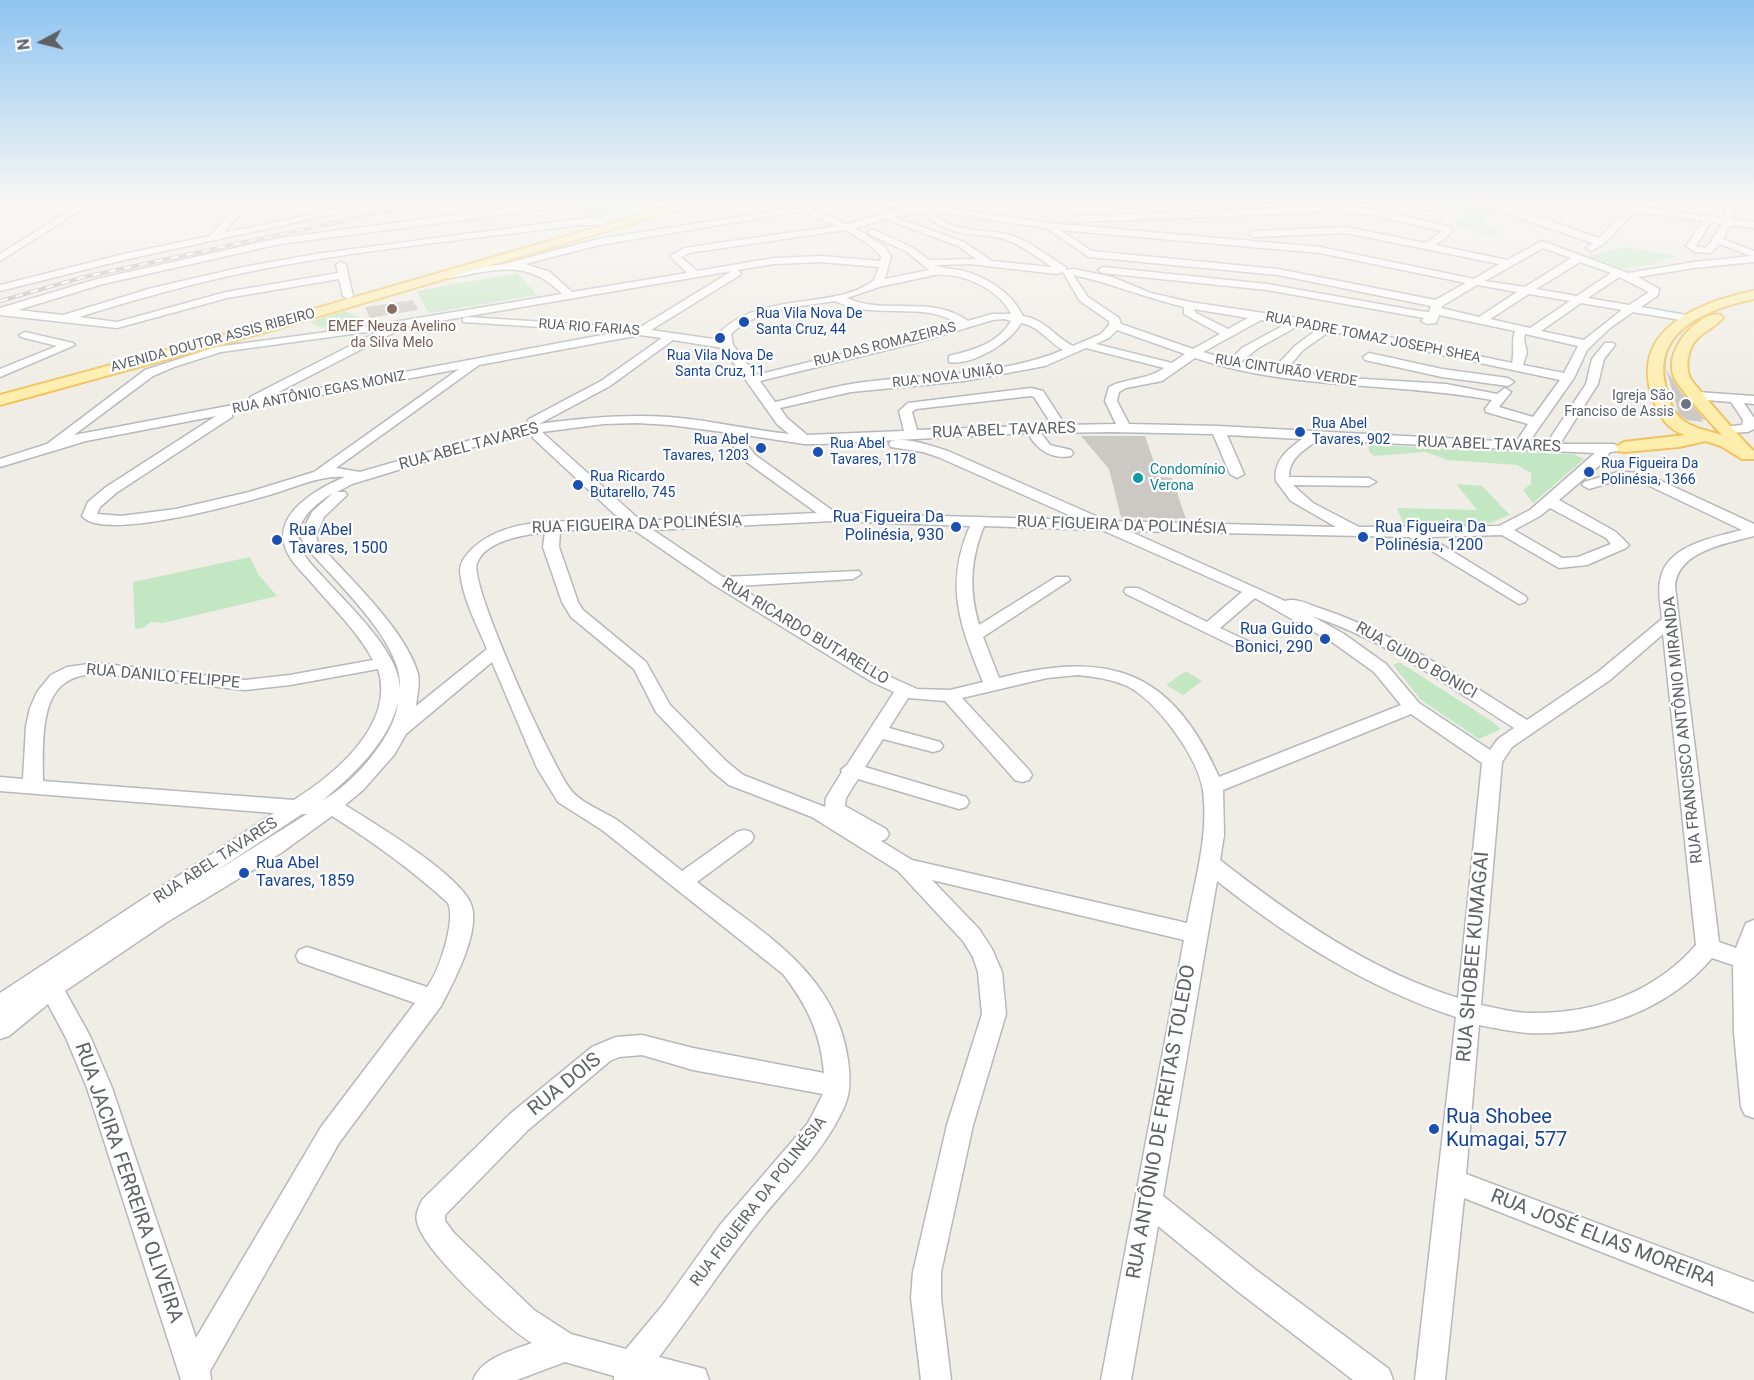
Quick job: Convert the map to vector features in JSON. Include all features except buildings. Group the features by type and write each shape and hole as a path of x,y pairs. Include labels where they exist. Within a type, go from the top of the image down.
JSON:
{"main road":[{"name":"AVENIDA DOUTOR ASSIS RIBEIRO","path":"0,393 453,265"},
{"name":"AVENIDA DOUTOR ASSIS RIBEIRO","path":"0,400 157,357 265,335 483,265"},
{"path":"1679,442 1663,424 1655,370 1658,350 1686,318 1723,301 1750,301"},
{"path":"1750,301 1697,329 1687,339 1682,350 1680,373 1751,458"},
{"path":"157,357 241,345"},
{"path":"1655,370 1665,374 1680,373"},
{"path":"1663,424 1732,445 1751,458"},
{"name":"RUA ABEL TAVARES","path":"1624,447 1663,424"},
{"name":"RUA ABEL TAVARES","path":"1624,447 1679,442 1727,430"}],"street":[{"path":"0,288 88,265"},
{"path":"1,311 84,285 172,265"},
{"path":"227,265 233,272"},
{"path":"58,320 156,290 272,265"},
{"path":"341,265 348,296"},
{"path":"499,268 507,265"},
{"path":"685,265 695,275"},
{"path":"53,445 148,373 201,354 241,345 265,335 364,330 755,265"},
{"path":"874,285 879,281 884,265"},
{"path":"932,265 971,278 987,286 1010,302 1018,318 1040,325 1055,341 1072,350"},
{"path":"1017,265 1241,283 1328,296 1409,314 1433,313 1475,282 1503,265"},
{"name":"RUA CINTURÃO VERDE","path":"1060,265 1068,270 1084,299 1115,320 1115,326 1232,364 1353,383 1446,388 1501,398"},
{"path":"1068,270 1074,265"},
{"path":"1209,265 1278,272 1433,313 1481,320 1586,344"},
{"path":"1269,265 1278,272"},
{"path":"1395,265 1475,282 1686,318"},
{"path":"1481,320 1565,265"},
{"path":"1520,446 1568,378 1586,344 1655,290 1649,285 1600,265"},
{"path":"1536,422 1491,409 1501,398 1521,352 1518,339 1527,330 1622,274 1691,265"},
{"path":"449,275 499,268 528,269 544,273 570,296"},
{"path":"641,331 744,268"},
{"name":"RUA PADRE TOMAZ JOSEPH SHEA","path":"1068,270 1108,279 1148,295 1190,306 1297,321 1568,378"},
{"path":"807,442 782,421 727,345 726,333 743,319 763,312 837,298 874,285 944,271"},
{"path":"1,311 108,326 123,324 219,297 343,275"},
{"path":"837,298 866,308 941,310 958,317 966,324"},
{"path":"1190,306 1188,312 1192,315 1228,334"},
{"path":"364,330 388,332 434,326 454,316"},
{"name":"RUA RIO FARIAS","path":"454,316 641,331 727,345"},
{"path":"1124,427 1111,400 1113,390 1122,385 1154,380 1194,352 1259,316"},
{"name":"RUA DAS ROMAZEIRAS","path":"753,379 905,342 992,317 1018,318"},
{"path":"953,359 997,344 1010,333 1018,318"},
{"path":"1232,364 1248,350 1285,331 1297,321"},
{"name":"RUA NOVA UNIÃO","path":"772,406 851,388 938,381 1045,362 1105,336 1115,326"},
{"path":"1277,372 1299,348 1328,327"},
{"name":"RUA ANTÔNIO EGAS MONIZ","path":"0,463 53,445 641,331"},
{"path":"358,475 340,472 317,475 267,492 189,510 114,521 92,519 89,516 93,506 111,490 235,409 388,332"},
{"path":"0,373 69,345 25,335"},
{"path":"511,432 605,386 627,372 670,336"},
{"path":"1390,340 1365,361 1508,382"},
{"path":"1086,345 1174,367"},
{"path":"1551,447 1592,384 1598,358 1609,345"},
{"path":"316,497 306,484 477,363"},
{"path":"912,435 905,411 913,406 1031,392 1039,394 1060,428"},
{"path":"1697,396 1754,400"},
{"path":"1727,430 1751,429 1749,420 1735,399"},
{"name":"RUA ABEL TAVARES","path":"0,1006 98,938 299,807 344,772 375,734 384,717 392,685 389,673 367,638 298,557 292,546 291,539 295,524 300,514 316,497 358,475 511,432 557,424 618,419 668,420 759,438 807,442 901,444 943,454"},
{"path":"750,458 759,438 782,421"},
{"name":"RUA ABEL TAVARES","path":"316,497 347,491 394,474 538,435 575,429 638,426 730,433"},
{"name":"RUA ABEL TAVARES","path":"807,442 912,435 1124,427 1520,446 1624,447"},
{"path":"1033,430 1040,445 1044,448 1066,453"},
{"path":"1218,430 1237,474"},
{"path":"943,454 941,445 944,442 1012,431"},
{"path":"730,433 750,458 832,517"},
{"name":"RUA RICARDO BUTARELLO","path":"538,435 637,526 720,582 878,678 904,690 924,696 950,696 1041,672 1071,670 1116,675 1141,686 1158,699 1175,718 1192,745 1213,787 1214,835 1210,864"},
{"path":"1314,436 1287,459 1281,470 1283,480 1293,495 1312,509 1361,532"},
{"path":"1579,448 1595,462"},
{"name":"RUA FIGUEIRA DA POLINÉSIA","path":"630,1373 730,1235 817,1131 835,1100 837,1086 831,1031 807,986 784,962 609,825 565,797 547,768 516,702 474,595 468,571 469,562 485,545 496,538 517,531 553,526 637,526 832,517 1104,527 1412,533 1502,530 1520,522 1549,501 1595,462 1606,448"},
{"path":"351,452 345,464 358,475"},
{"name":"RUA GUIDO BONICI","path":"943,454 1260,594 1346,621 1414,656 1527,728"},
{"path":"1589,485 1618,476 1639,476 1754,530"},
{"path":"1283,480 1368,482"},
{"path":"267,492 316,497"},
{"name":"RUA ABEL TAVARES","path":"0,1029 50,988 162,914 333,807 371,770 400,729 410,692 410,680 404,656 311,544 308,536 316,515 316,497"},
{"path":"1508,533 1554,561 1566,563 1581,562 1621,545 1611,535 1549,501"},
{"path":"979,521 966,550 962,579 974,635 993,685"},
{"path":"553,526 551,547 570,602 577,613 640,666 662,708 719,766 736,780 819,812 906,866 971,935 984,954 994,994 994,1014 960,1125 927,1272 926,1298 936,1380"},
{"name":"RUA FRANCISCO ANTÔNIO MIRANDA","path":"1708,947 1670,620 1668,580 1671,568 1678,559 1696,550 1754,530"},
{"path":"1412,533 1520,600"},
{"path":"720,582 853,574"},
{"path":"974,635 1062,580"},
{"path":"1132,591 1246,647"},
{"path":"1209,629 1260,594"},
{"name":"RUA GUIDO BONICI","path":"1260,594 1338,638 1380,668 1413,707 1492,760"},
{"path":"1492,760 1505,743 1604,676 1670,620"},
{"path":"400,729 496,650"},
{"name":"RUA DANILO FELIPPE","path":"33,786 38,716 42,696 50,686 72,670 96,668 245,685 290,680 383,663"},
{"path":"879,834 835,808 836,798 851,770 904,690"},
{"path":"950,696 1022,775"},
{"path":"1213,787 1413,707"},
{"path":"877,731 933,746"},
{"name":"RUA SHOBEE KUMAGAI","path":"1430,1380 1452,1181 1492,760"},
{"path":"851,770 959,802"},
{"path":"0,784 299,807 333,807 382,838 457,898 461,907 461,923 455,948 448,970 433,999 330,1135 197,1376"},
{"path":"682,882 744,837"},
{"path":"1210,864 1272,912 1358,965 1394,983 1468,1013 1503,1020 1575,1021 1607,1013 1643,998 1681,975 1708,947 1744,960"},
{"name":"RUA ANTÔNIO DE FREITAS TOLEDO","path":"1116,1380 1210,864"},
{"path":"906,866 1196,934"},
{"path":"1754,929 1744,960 1746,1033 1754,1107"},
{"path":"307,956 433,999"},
{"name":"RUA JACIRA FERREIRA OLIVEIRA","path":"50,988 86,1051 197,1376"},
{"name":"RUA DOIS","path":"565,1347 523,1321 472,1273 434,1229 430,1219 432,1209 519,1122 601,1054 616,1047 642,1045 700,1061 837,1086"},
{"name":"RUA JOSÉ ELIAS MOREIRA","path":"1452,1181 1754,1298"},
{"path":"1147,1200 1246,1280 1378,1380"},
{"path":"488,1380 513,1365 565,1347 630,1373 694,1380"}],"green space":[{"path":"1613,265 1644,265 1620,268"},
{"path":"517,273 537,295 429,313 416,291"},
{"path":"345,311 361,318 322,328 310,322"},
{"path":"1368,445 1573,454 1584,459 1533,503 1523,490 1531,484 1531,473 1517,465 1448,460 1425,452 1374,456 1369,452"},
{"path":"1456,484 1482,486 1510,515 1473,529 1406,529 1397,508 1477,510"},
{"path":"250,557 258,574 277,596 163,623 151,622 143,628 135,629 133,582"},
{"path":"1399,662 1501,729 1479,739 1421,700 1393,665"},
{"path":"1186,671 1202,681 1183,695 1166,685"}],"railway":[{"path":"0,301 84,277 138,265"}],"place":[{"name":"EMEF Neuza Avelino da Silva Melo","path":"392,309"},
{"name":"Rua Vila Nova De Santa Cruz, 44","path":"744,322"},
{"name":"Rua Vila Nova De Santa Cruz, 11","path":"720,338"},
{"name":"Igreja São Franciso de Assis","path":"1686,404"},
{"name":"Rua Abel Tavares, 902","path":"1300,432"},
{"name":"Rua Abel Tavares, 1203","path":"761,448"},
{"name":"Rua Abel Tavares, 1178","path":"818,452"},
{"name":"Rua Figueira Da Polinésia, 1366","path":"1589,472"},
{"name":"Condomínio Verona","path":"1138,478"},
{"name":"Rua Ricardo Butarello, 745","path":"578,485"},
{"name":"Rua Figueira Da Polinésia, 930","path":"956,527"},
{"name":"Rua Figueira Da Polinésia, 1200","path":"1363,537"},
{"name":"Rua Abel Tavares, 1500","path":"277,540"},
{"name":"Rua Guido Bonici, 290","path":"1325,639"},
{"name":"Rua Abel Tavares, 1859","path":"244,873"},
{"name":"Rua Shobee Kumagai, 577","path":"1434,1129"}]}
